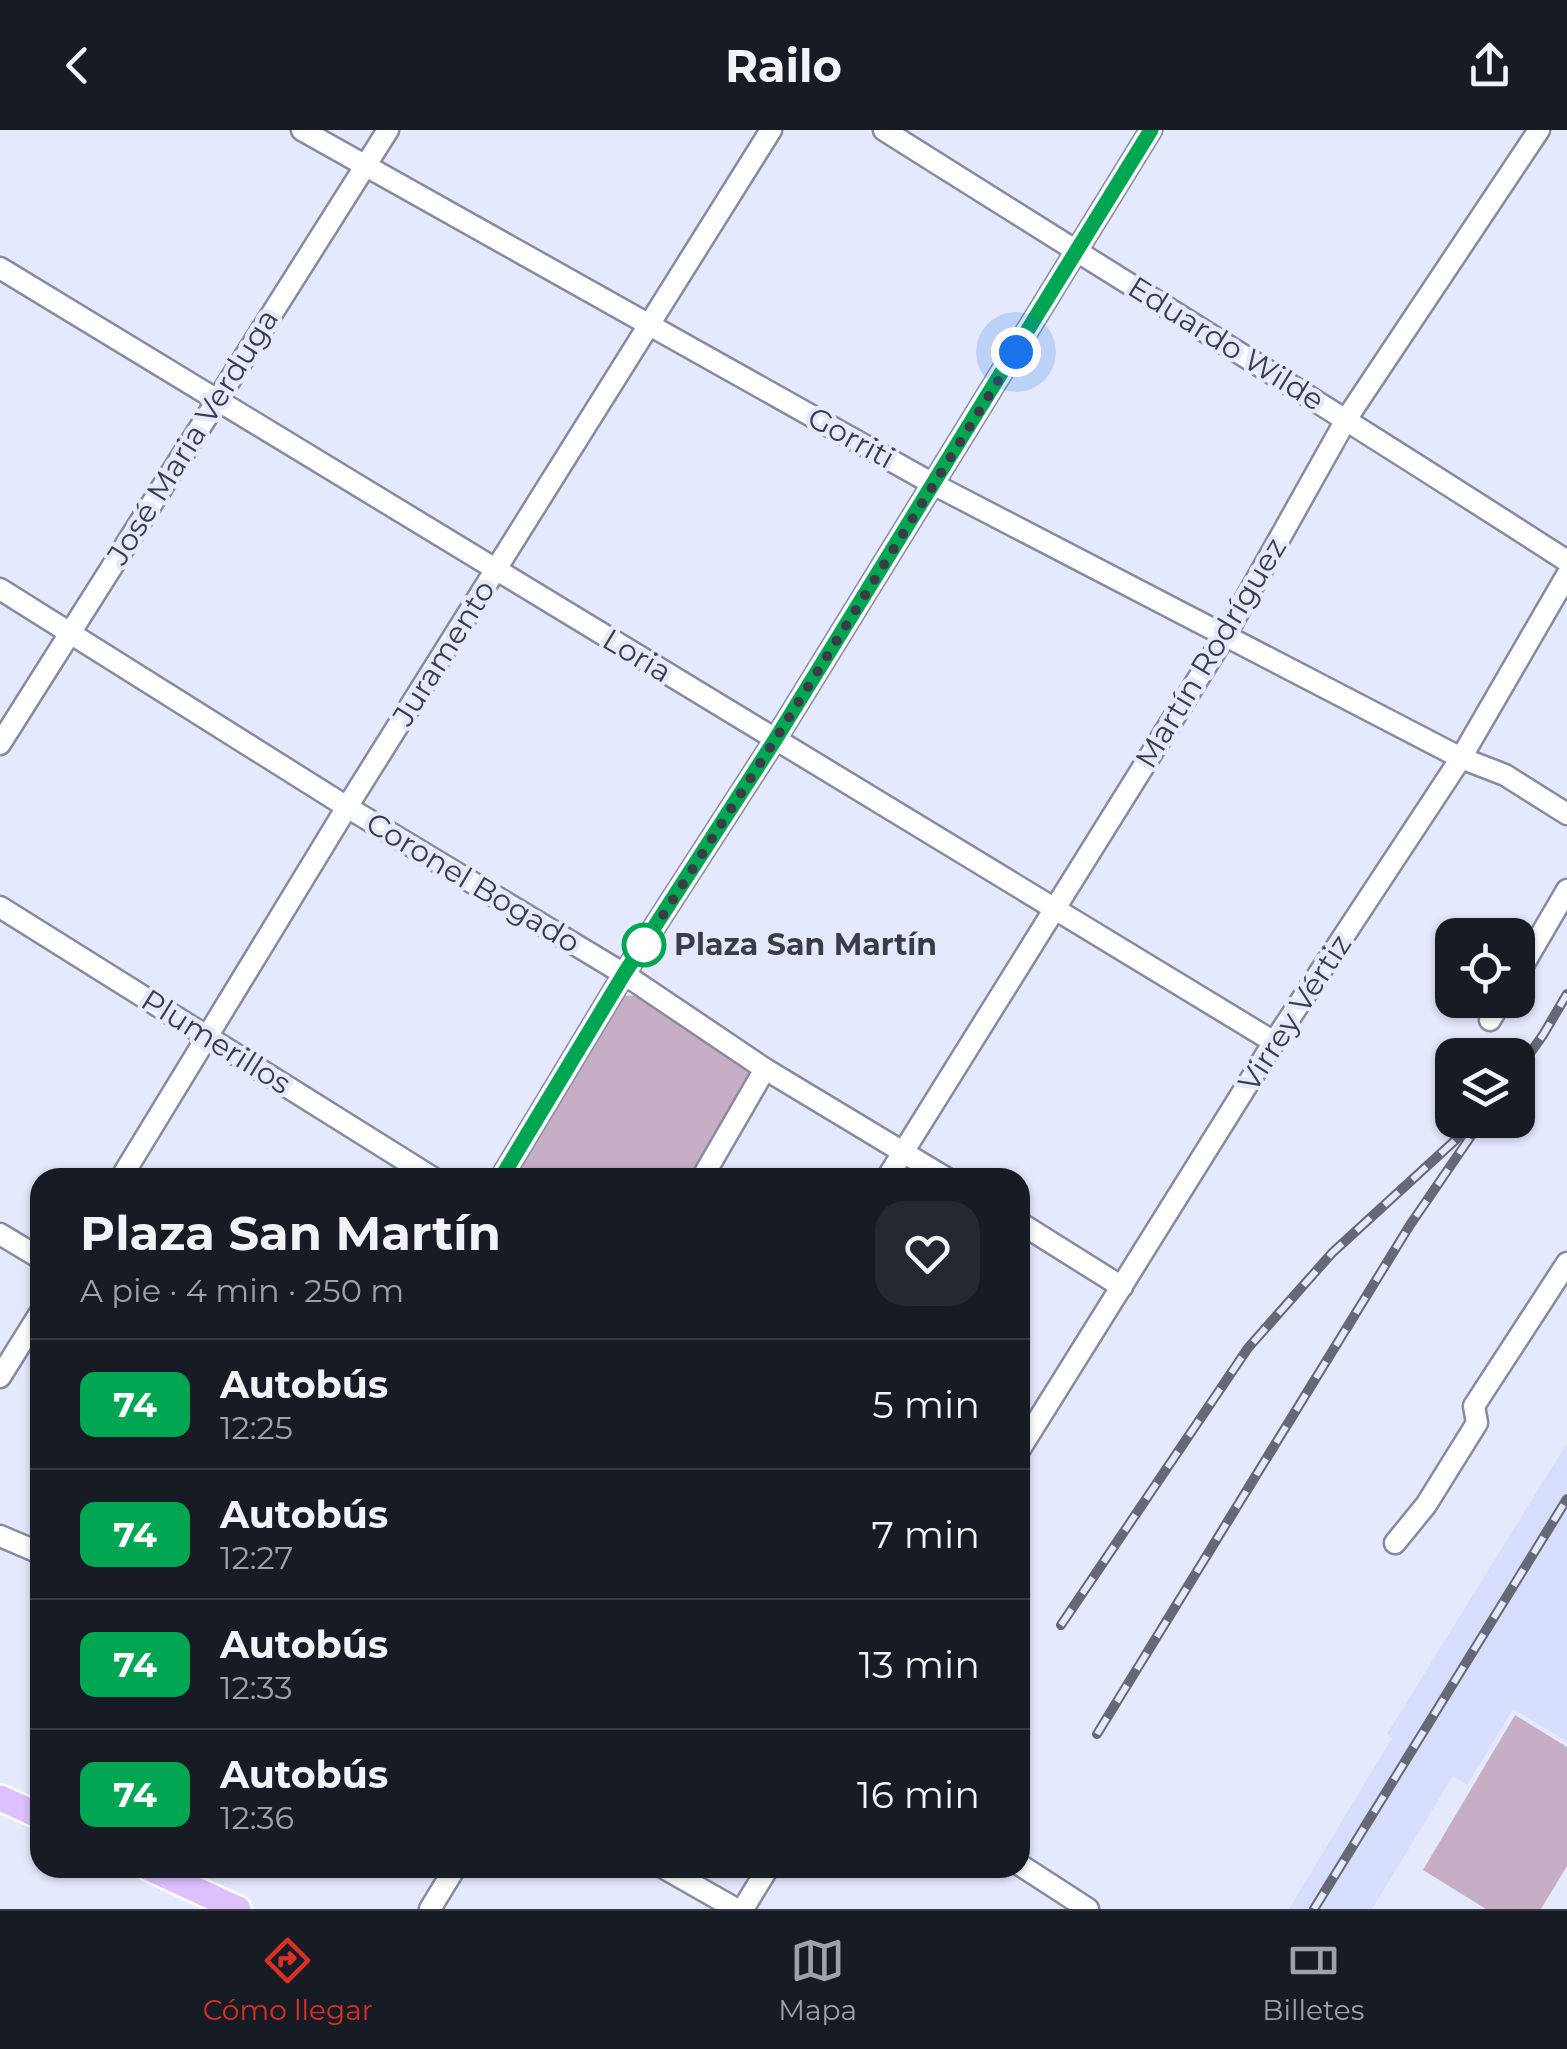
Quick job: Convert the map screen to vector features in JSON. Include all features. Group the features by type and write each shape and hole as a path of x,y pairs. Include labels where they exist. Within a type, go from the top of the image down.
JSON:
{"main road":[{"path":"0,1798 30,1812"},
{"path":"171,1878 238,1909"}],"street":[{"name":"Gorriti","path":"302,130 934,484 1461,758 1505,774 1567,814"},
{"name":"José Maria Verduga","path":"0,744 388,130"},
{"name":"Juramento","path":"127,1168 347,807 771,130"},
{"name":"Eduardo Wilde","path":"884,130 1347,418 1567,561"},
{"path":"507,1168 1151,130"},
{"name":"Martín Rodríguez","path":"893,1168 1226,634 1347,418 1538,130"},
{"name":"Loria","path":"0,268 1274,1042"},
{"name":"Virrey Vértiz","path":"1030,1433 1274,1042 1461,758 1567,575"},
{"name":"Coronel Bogado","path":"0,589 347,807 624,974 765,1069 930,1168"},
{"path":"1535,945 1567,890"},
{"name":"Plumerillos","path":"0,907 417,1168"},
{"path":"708,1168 765,1069"},
{"path":"1030,1229 1122,1286"},
{"path":"0,1234 30,1252"},
{"path":"1395,1544 1426,1506 1477,1423 1474,1406 1567,1263"},
{"path":"0,1378 30,1329"},
{"path":"0,1536 30,1549"},
{"path":"1030,1871 1088,1909"},
{"path":"430,1909 449,1878"},
{"path":"683,1878 740,1909 761,1878"}],"shaded area":[{"path":"639,995 752,1072 695,1168 520,1168 623,996"},
{"path":"1567,1443 1567,1741 1513,1709 1467,1785 1453,1776 1372,1909 1289,1909 1392,1738 1387,1734"},
{"path":"1515,1715 1567,1747 1567,1866 1541,1909 1486,1909 1423,1870"}],"railway":[{"path":"1535,1046 1567,994"},
{"path":"1061,1625 1248,1348 1332,1253 1458,1138"},
{"path":"1097,1734 1410,1225 1470,1138"},
{"path":"1314,1909 1567,1499"}],"bus line":[{"name":"74","path":"507,1168 1151,130"}],"place":[{"name":"Plaza San Martín","path":"644,945"}],"route":[{"path":"644,945 1016,352"}]}
